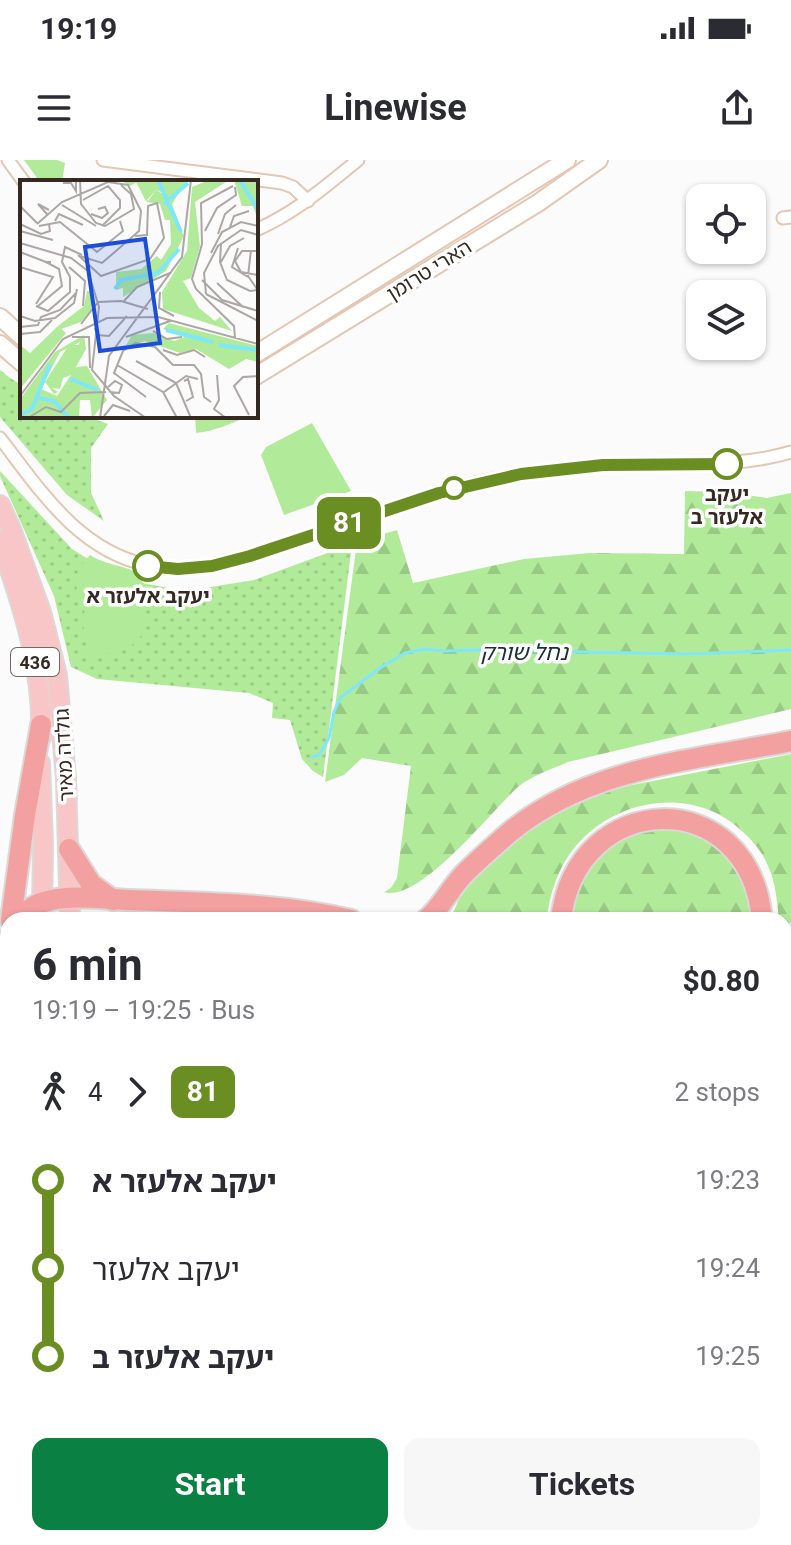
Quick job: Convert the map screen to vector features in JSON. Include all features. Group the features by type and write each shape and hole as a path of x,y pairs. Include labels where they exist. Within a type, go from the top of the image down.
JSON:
{"highway":[{"path":"12,912 41,725"},
{"path":"434,912 463,875 512,830 547,807 603,780 634,771 791,741"},
{"path":"562,912 566,892 574,874 593,849 620,829 641,821 664,818 703,826 737,853 754,880 761,912"},
{"path":"69,849 91,884 113,900"},
{"path":"42,911 71,898 234,905 309,912"}],"main road":[{"name":"גולדה מאיר","path":"0,505 41,612 57,675 65,748 70,912"},
{"name":"גולדה מאיר","path":"0,541 25,620 41,697 42,911"}],"street":[{"path":"8,160 23,180"},
{"path":"103,160 282,183 293,187 308,201"},
{"path":"258,229 308,201 358,160"},
{"name":"הארי טרומן","path":"258,353 567,160"},
{"name":"הארי טרומן","path":"258,375 538,203 599,160"},
{"path":"0,317 20,335"},
{"path":"0,344 20,361"},
{"path":"0,438 57,511 97,545 148,566 178,569 212,566 250,556 439,493 494,479 603,465 727,464 791,452"}],"green space":[{"path":"24,160 57,160 65,163 62,180 39,180"},
{"path":"0,370 20,384 20,418 92,418 108,424 91,448 91,493 104,521 67,495 0,417"},
{"path":"195,418 243,418 223,427 196,433"},
{"path":"312,423 351,491 284,515 261,455 266,447"},
{"path":"0,471 72,549 120,579 186,591 254,580 352,544 323,777 302,759 290,720 272,718 273,703 249,693 97,679 71,667 54,596"},
{"path":"685,491 767,498 791,493 791,709 568,762 542,773 518,787 435,870 399,892 384,892 391,888 397,878 411,766 362,758 344,775 325,782 357,542 397,530 413,583 524,559 590,553 684,554"},
{"path":"90,555 139,575 143,593 138,609 144,619 145,632 128,649 89,658 82,620 85,610 76,581"},
{"path":"791,754 791,912 778,912 771,872 754,843 743,832 724,817 702,807 656,803 612,817 592,830 575,847 559,872 548,912 453,912 475,877 521,836 554,813 598,794"},
{"path":"658,827 698,835 715,844 740,867 751,912 570,912 578,882 606,849 622,837"}],"waterway":[{"name":"נחל שורק","path":"312,757 319,755 329,738 340,698 405,653 424,649 689,654 791,650"}],"bus line":[{"name":"81","path":"148,566 178,569 212,566 439,493 521,474 603,465 727,464"}],"place":[{"name":"יעקב אלעזר ב","path":"727,464"},
{"name":"יעקב אלעזר א","path":"148,566"}]}
